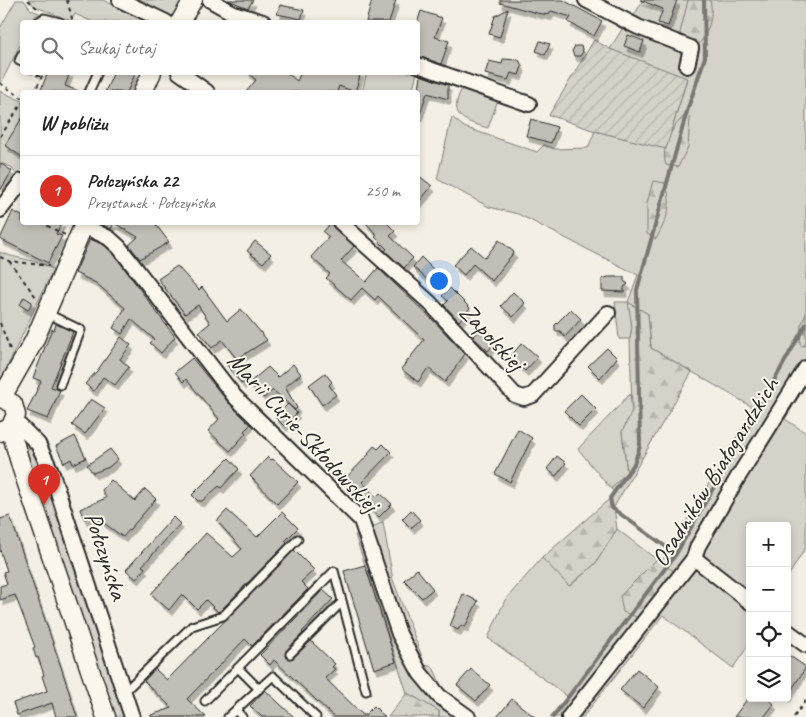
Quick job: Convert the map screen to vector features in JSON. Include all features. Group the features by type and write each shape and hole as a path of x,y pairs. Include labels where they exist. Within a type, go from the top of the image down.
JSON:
{"street":[{"path":"120,0 162,20"},
{"path":"181,20 193,0"},
{"path":"210,0 233,13 256,20"},
{"path":"586,0 638,27 691,48 687,66"},
{"path":"420,66 529,104"},
{"path":"143,90 150,75"},
{"path":"182,75 204,90"},
{"path":"0,210 20,184"},
{"path":"7,413 34,342 43,308 84,225"},
{"name":"Marii Curie-Skłodowskiej","path":"86,225 119,247 235,397 361,520 399,634 420,673 439,696 468,717"},
{"name":"Zapolskiej","path":"343,225 430,303 515,395 519,397 533,395 608,313"},
{"name":"Osadników Białogardzkich","path":"569,717 694,558 698,546 738,477 806,368"},
{"name":"Połczyńska","path":"7,413 22,469 106,717"},
{"name":"Połczyńska","path":"7,413 38,444 51,471 132,717"},
{"path":"694,558 746,599"},
{"path":"791,634 806,645"}],"lane":[{"path":"90,90 97,75"},
{"path":"43,308 81,330 60,385"},
{"path":"124,692 192,626 223,616 298,539"},
{"path":"205,701 334,571 366,691"},
{"path":"290,654 342,602"},
{"path":"238,668 259,689"},
{"path":"228,717 273,676 316,717"},
{"path":"236,710 242,717"}],"path":[{"path":"67,0 72,20"},
{"path":"36,75 42,78"},
{"path":"36,90 43,75"},
{"path":"0,83 20,97"},
{"path":"0,137 20,106"},
{"path":"46,225 66,235"},
{"path":"0,257 9,261 56,267"},
{"path":"9,261 43,308"},
{"path":"0,323 11,354"},
{"path":"794,717 806,700"}],"green space":[{"path":"16,0 24,0 31,10 42,14 36,15 33,20 20,20 20,45 0,85 0,28"},
{"path":"29,0 103,0 144,20 88,20 75,14 72,20 69,20 34,6"},
{"path":"136,0 182,0 172,16"},
{"path":"643,0 806,0 806,385 785,419 806,433 806,547 791,571 791,522 746,522 746,649 733,668 663,615 583,717 550,717 567,696 488,638 505,600 542,558 570,586 595,564 617,529 661,563 754,408 651,348 648,314 629,303 632,327 630,339 619,339 615,302 628,302 638,275 518,214 489,207 437,179 452,117 464,127 537,152 544,145 555,149 588,148 595,131 666,148 687,79 610,49 622,29 615,25 620,12 632,19"},
{"path":"688,0 710,0 711,19 701,42 697,46 684,42 680,33"},
{"path":"594,40 610,49 687,78 666,149 595,131 549,115"},
{"path":"366,75 416,75 413,90 362,90"},
{"path":"464,87 499,97 488,128 466,120 458,113 457,100"},
{"path":"0,91 20,100 20,171 17,175 11,167 0,163"},
{"path":"684,116 690,117 688,147 678,167 666,165 665,152 668,138"},
{"path":"653,181 665,183 669,199 668,212 656,239 647,234 647,203"},
{"path":"0,252 43,264 53,270 0,382"},
{"path":"628,302 648,314 651,348 692,372 614,507 617,529 595,564 569,586 542,558 615,494 611,489 627,471 622,432 632,411 630,339 632,327"},
{"path":"806,314 806,342 804,346 800,345 801,325"},
{"path":"630,394 632,411 622,432 627,472 611,489 578,449"},
{"path":"31,448 41,464 127,717 112,717 24,450"},
{"path":"383,522 393,580 425,665 433,667 444,692 479,717 439,717 439,711 407,693 355,535"},
{"path":"656,560 674,571 642,619 623,612 620,596"},
{"path":"407,693 439,711 439,717 388,717"}],"building":[{"path":"228,0 253,0 248,8"},
{"path":"372,0 396,0 390,20 367,20"},
{"path":"500,0 563,0 602,21 594,36 568,22 571,17 551,11 549,15 537,13 500,3"},
{"path":"640,0 677,0 668,26 658,23 663,9"},
{"path":"280,5 304,10 301,19 277,14"},
{"path":"508,9 500,37 489,34 495,16"},
{"path":"421,11 442,18 435,37 449,41 441,64 420,57 420,20 418,20"},
{"path":"628,35 644,41 640,52 624,46"},
{"path":"540,41 550,44 545,55 536,51"},
{"path":"575,46 581,46 583,52 580,56 574,56 572,51"},
{"path":"503,59 519,60 522,66 519,75 511,73 508,80 485,74 489,61 502,64"},
{"path":"47,75 69,75 65,86 76,90 41,90"},
{"path":"113,75 135,75 128,90 106,90"},
{"path":"250,75 290,75 297,81 300,75 360,75 356,90 339,86 338,90 248,90 256,80"},
{"path":"420,75 448,85 448,99 427,93 420,113 419,90 421,76"},
{"path":"531,119 557,127 551,143 526,136"},
{"path":"20,121 20,156 5,145"},
{"path":"0,163 12,171 0,191"},
{"path":"420,177 432,186 420,201"},
{"path":"13,211 20,215 20,225 60,225 56,234 62,236 48,263 0,239"},
{"path":"103,225 113,225 111,229"},
{"path":"117,225 156,225 169,242 140,259 129,245 138,237"},
{"path":"329,225 333,225 354,246 341,261 366,282 378,268 432,319 465,354 445,382 428,368 418,382 401,369 424,340 378,296 375,300 362,288 351,300 326,278 330,274 311,257 329,237 323,232"},
{"path":"368,225 389,225 395,231 390,236 413,258 404,268 385,251 387,249 375,237 377,235"},
{"path":"90,239 104,245 113,253 175,337 161,353 150,343 154,339 131,319 122,334 113,328 125,308 96,283 75,273"},
{"path":"499,240 514,252 492,281 473,264 464,275 453,265 471,246 485,258"},
{"path":"255,241 271,254 263,263 247,251"},
{"path":"421,257 435,271 428,280 413,267"},
{"path":"177,266 199,290 202,287 227,321 241,309 267,340 237,359 250,378 242,384 226,364 236,358 222,340 212,348 199,332 210,323 198,305 185,314 158,279"},
{"path":"624,277 624,281 628,284 624,287 624,292 602,291 602,279"},
{"path":"450,288 470,308 459,321 444,305 448,301 442,296"},
{"path":"513,292 525,303 513,317 501,306"},
{"path":"24,297 32,302 28,310 20,305"},
{"path":"571,309 581,319 565,337 560,331 555,331 555,325"},
{"path":"56,324 73,332 51,387 60,390 48,419 27,411 41,381 33,378 52,329 54,330"},
{"path":"484,326 498,340 488,351 473,337"},
{"path":"121,337 131,345 120,359 129,367 115,385 103,377 94,391 85,384 97,371"},
{"path":"522,343 538,357 525,371 510,357"},
{"path":"607,348 617,358 600,378 588,366"},
{"path":"192,358 228,402 251,424 244,431 246,433 230,451 208,431 219,419 186,379 183,382 175,372"},
{"path":"293,364 301,374 285,387 297,408 295,410 273,390 264,398 249,383 268,367 278,377"},
{"path":"325,373 332,382 329,385 336,395 322,405 309,385"},
{"path":"581,394 596,409 579,426 564,411"},
{"path":"91,399 105,408 85,434 72,425"},
{"path":"288,404 297,413 284,426 275,417"},
{"path":"518,429 532,438 510,482 495,474"},
{"path":"75,436 86,458 73,464 71,459 64,463 56,446"},
{"path":"383,444 391,452 362,482 376,497 380,493 392,504 379,517 342,482 369,454 374,446 378,449"},
{"path":"110,449 118,459 109,467 93,473 87,465"},
{"path":"557,456 566,463 556,476 547,469"},
{"path":"268,457 271,460 273,459 298,482 277,504 250,476"},
{"path":"229,458 239,469 221,488 219,486 202,501 198,501 192,495"},
{"path":"111,480 135,501 145,489 156,499 123,537 93,515 84,519 80,509 106,498 102,490"},
{"path":"227,510 257,537 282,512 298,528 285,541 287,543 220,611 218,612 206,600 197,609 182,594 169,610 151,594 206,533 233,557 242,549 217,521"},
{"path":"411,510 420,520 411,528 402,519"},
{"path":"10,516 77,717 56,717 52,703 17,715 13,703 47,691 42,676 44,675 33,648 35,647 15,595 0,600 0,586 7,584 3,572 7,571 0,550 0,519"},
{"path":"173,517 180,524 142,566 145,568 136,579 126,570"},
{"path":"294,550 314,570 301,582 308,589 252,646 245,639 187,699 206,717 151,717 151,715 172,708 144,681 155,669 167,680"},
{"path":"365,565 396,662 374,669 344,571"},
{"path":"417,569 433,589 422,598 404,580"},
{"path":"323,590 333,599 286,651 285,656 288,659 293,658 311,641 335,664 332,667 335,669 325,678 364,716 374,706 385,717 334,717 274,660 270,665 260,655"},
{"path":"463,594 478,601 465,627 461,625 458,630 450,626"},
{"path":"791,657 806,667 791,691"},
{"path":"471,669 490,685 476,701 457,685"},
{"path":"637,669 659,687 643,708 620,690"},
{"path":"265,690 294,717 262,717 250,706"},
{"path":"512,699 522,707 535,717 497,717"},
{"path":"746,701 772,702 774,704 764,717 734,717"}],"waterway":[{"path":"676,554 612,508 610,498 634,464 640,446 637,290 688,108 705,57 704,0"},
{"path":"553,717 676,554 806,324"}],"place":[{"name":"Połczyńska 22","path":"44,505"}]}
